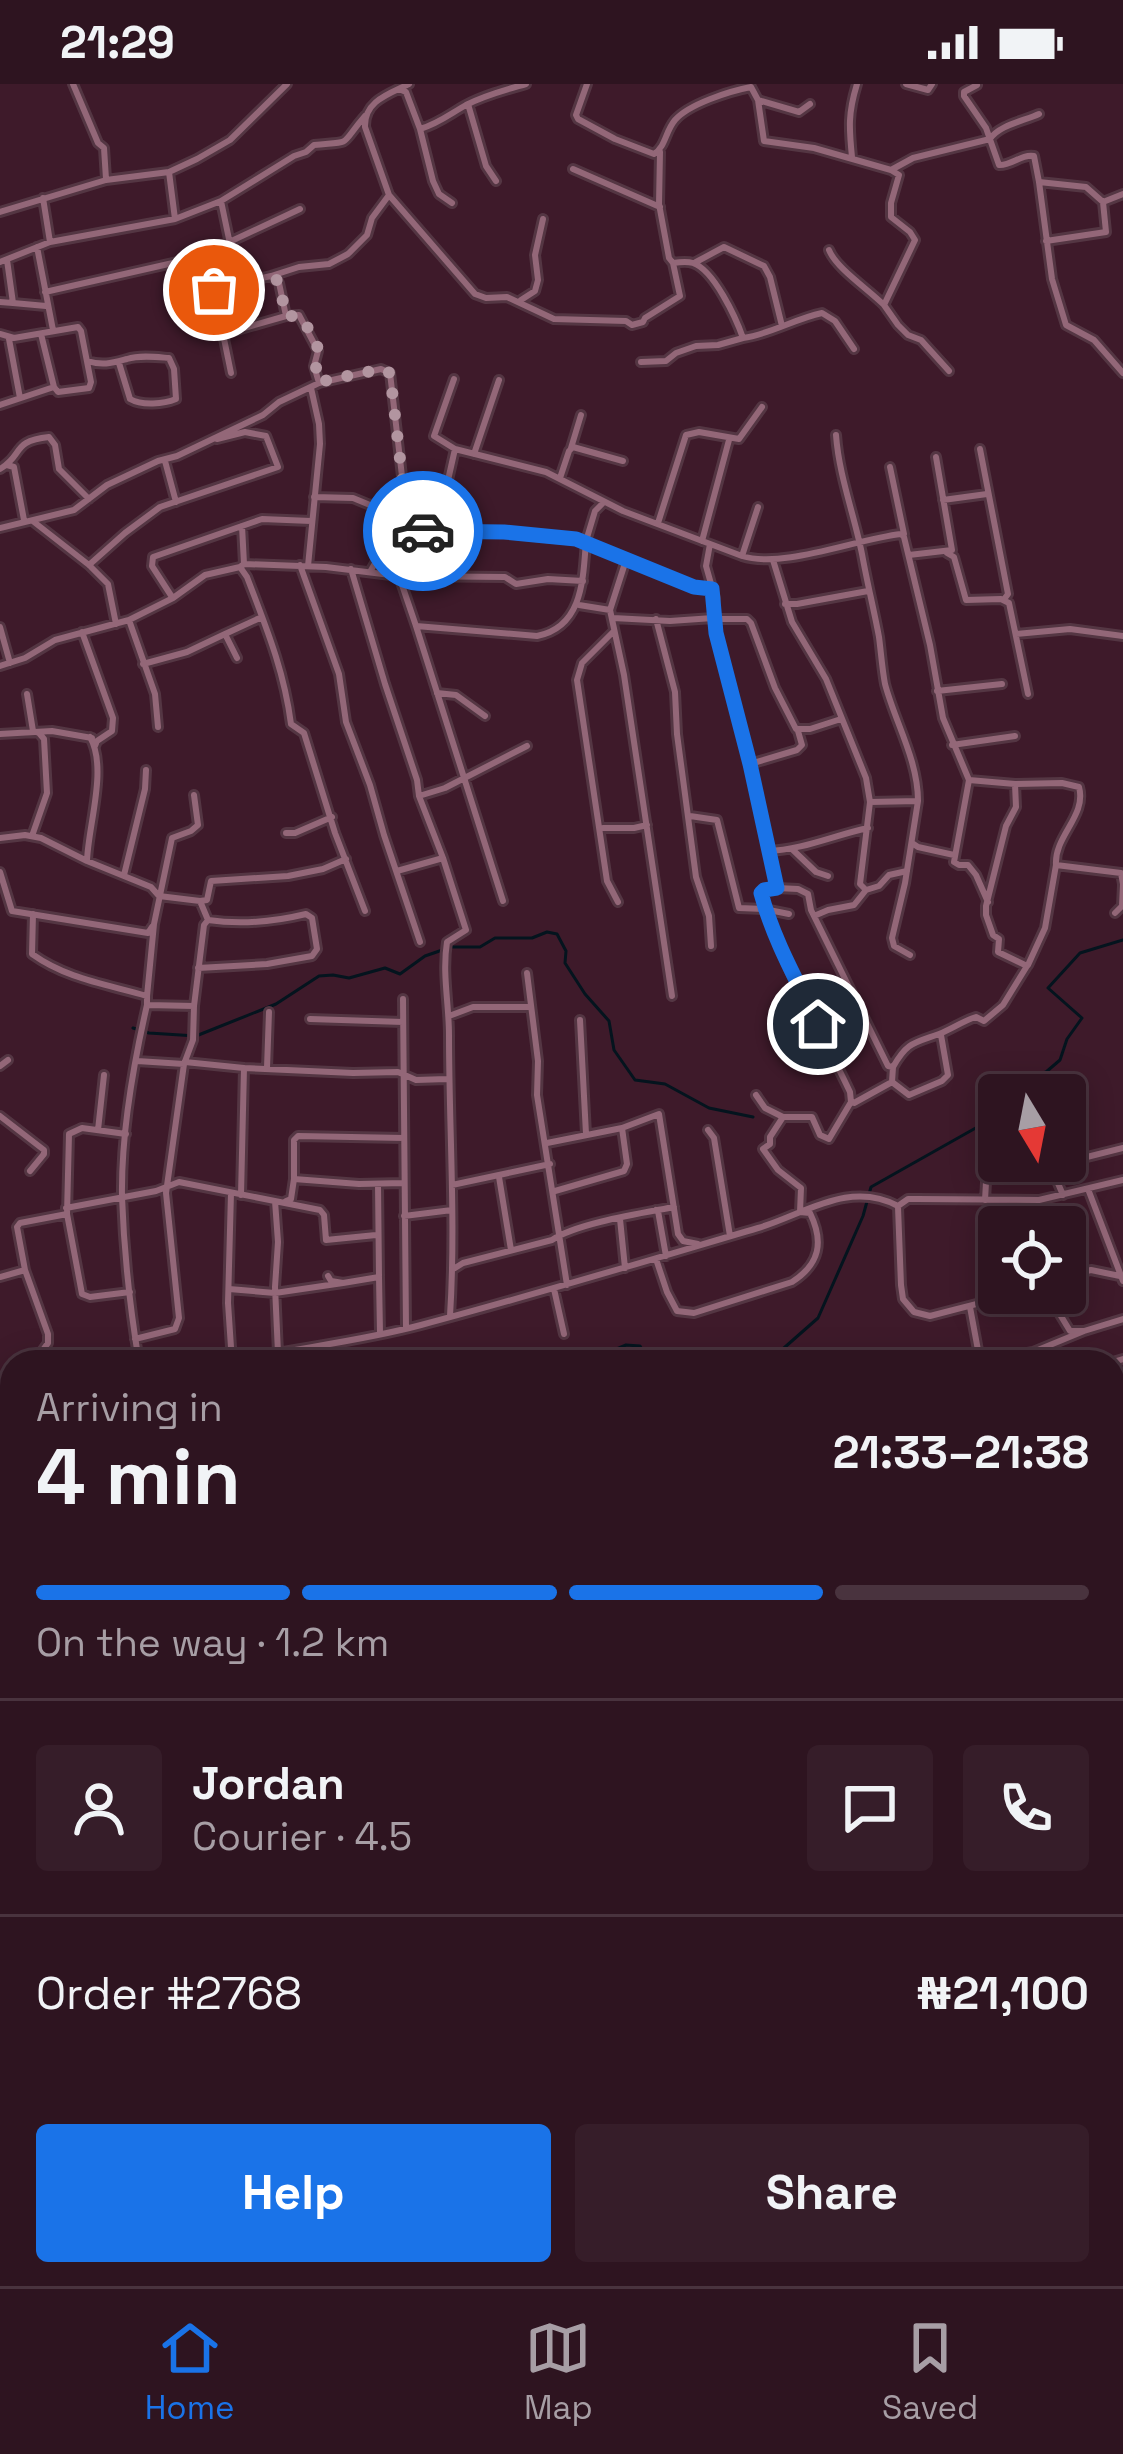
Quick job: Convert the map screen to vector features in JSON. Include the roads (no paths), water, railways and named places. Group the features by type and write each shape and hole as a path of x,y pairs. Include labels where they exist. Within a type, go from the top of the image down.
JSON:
{"street":[{"path":"73,84 104,148 106,180"},
{"path":"0,212 106,180 169,172 230,140 287,84"},
{"path":"13,303 3,261 50,242 175,219 221,201 314,145 344,142 375,101 409,84"},
{"path":"420,129 501,90 526,84"},
{"path":"587,84 578,119 615,139 660,152"},
{"path":"852,158 848,130 857,84"},
{"path":"906,84 928,90 932,84"},
{"path":"977,85 964,96 979,114 999,164 1034,156 1052,279 1066,325 1094,340 1123,373"},
{"path":"365,116 389,196 476,294 507,297 554,320 626,321 632,325 644,322 680,296 660,207 660,152 667,135 683,114 749,87 758,100 764,141 814,148 898,175 890,217 915,240 884,305"},
{"path":"399,88 406,92 420,129 439,194 452,203"},
{"path":"758,100 799,112 810,104"},
{"path":"469,104 486,166 496,181"},
{"path":"890,170 913,158 990,139 998,130 1040,114"},
{"path":"573,170 660,207"},
{"path":"169,172 175,219"},
{"path":"1040,182 1086,187 1103,202 1107,228 1103,234 1046,241"},
{"path":"1103,202 1123,194"},
{"path":"186,296 328,264 348,254 367,235 372,218 389,196"},
{"path":"43,198 50,242"},
{"path":"221,201 230,244 247,283"},
{"path":"44,292 195,258 300,209"},
{"path":"518,302 529,297 538,280 536,255 543,219"},
{"path":"37,247 53,330"},
{"path":"673,263 694,263 724,247 764,266 782,326"},
{"path":"829,250 838,265 949,370"},
{"path":"195,258 214,290 231,373"},
{"path":"694,263 716,285 743,338"},
{"path":"271,276 279,283 286,316"},
{"path":"0,302 46,306"},
{"path":"641,362 666,361 696,346 770,334 801,318 822,314 835,322 854,349"},
{"path":"223,334 299,316 318,351 314,366 319,424 304,565 339,674 346,722 420,943"},
{"path":"0,334 9,339 53,330 80,328 89,388 58,392 40,334"},
{"path":"9,339 20,398"},
{"path":"87,361 169,358 176,399 154,403 130,399 118,363"},
{"path":"0,528 64,515 107,485 263,415 279,401 315,385 381,369 390,373 405,502"},
{"path":"454,379 434,436 455,449 560,478 604,502 742,556 773,560 898,534 904,537"},
{"path":"474,454 499,380"},
{"path":"0,405 54,387"},
{"path":"658,524 686,435 698,432 742,438 762,407"},
{"path":"560,478 581,415"},
{"path":"89,565 160,508 278,467 266,436 245,432 207,440"},
{"path":"836,435 884,680 918,787 892,938 894,946 910,955"},
{"path":"4,467 23,444 49,436 59,469 89,499"},
{"path":"729,439 706,543 706,571 777,888"},
{"path":"571,448 623,461"},
{"path":"370,572 387,542 422,500 446,489 455,449"},
{"path":"980,449 1008,594 1001,599"},
{"path":"936,457 952,548 947,553"},
{"path":"165,461 176,502"},
{"path":"4,467 14,467 29,521 108,584 116,624"},
{"path":"890,467 938,691 952,745 970,780 954,862 973,870 988,903"},
{"path":"944,500 987,494"},
{"path":"314,497 353,498 370,505 422,500"},
{"path":"416,626 542,637 565,622 579,605 586,541 595,511 604,502"},
{"path":"742,556 758,507"},
{"path":"173,598 152,566 153,557 268,518 311,521"},
{"path":"242,526 242,566 284,674 291,724 304,733 365,911"},
{"path":"402,527 586,541 694,587 712,589"},
{"path":"909,555 947,553 954,557 966,601 1001,599 1009,603 1028,694"},
{"path":"626,560 612,614 672,996"},
{"path":"773,560 792,622 826,680 866,778 870,802 860,879 866,890"},
{"path":"0,666 55,640 129,620 205,575 242,566 505,577 516,584 583,581"},
{"path":"351,569 419,796 466,930 446,948 450,1316"},
{"path":"399,576 502,901"},
{"path":"785,604 868,591"},
{"path":"579,605 656,620 747,619 752,623 802,745 750,764"},
{"path":"143,664 187,652 262,617"},
{"path":"129,620 155,694 158,727"},
{"path":"656,620 675,692 696,877 710,916 711,946"},
{"path":"0,627 10,663"},
{"path":"1016,634 1070,629 1123,637"},
{"path":"614,631 582,663 577,680 608,881 618,902"},
{"path":"82,632 113,718 112,731 95,746"},
{"path":"225,634 237,658"},
{"path":"938,691 1002,684"},
{"path":"437,693 456,695 485,716"},
{"path":"27,694 33,731"},
{"path":"798,731 841,718"},
{"path":"32,836 47,793 44,740 33,731"},
{"path":"0,734 64,732 101,738"},
{"path":"952,745 1015,736"},
{"path":"87,861 97,793 95,746 90,737"},
{"path":"419,796 527,746"},
{"path":"124,875 146,770"},
{"path":"941,1034 948,1075 909,1095 902,1093 892,1082 893,1067 907,1045 966,1020 984,1021 1003,1005 1027,966 1045,928 1056,852 1082,794 1078,787 1062,783 970,780"},
{"path":"1015,784 1016,807 1006,826 986,915 999,939 998,952 1027,966"},
{"path":"139,1350 122,1198 126,1134 159,896 172,838 198,825 194,795"},
{"path":"870,802 918,801"},
{"path":"688,816 717,820 739,908 789,914"},
{"path":"286,833 332,817"},
{"path":"601,828 647,825"},
{"path":"768,851 793,850 868,828"},
{"path":"0,838 32,836 156,890 159,896"},
{"path":"912,842 954,855"},
{"path":"793,850 816,872 828,876"},
{"path":"397,872 443,858"},
{"path":"208,920 204,903 211,881 288,876 346,859"},
{"path":"1056,865 1121,873 1122,906 1115,913"},
{"path":"0,872 13,911 148,933 154,925"},
{"path":"814,916 854,905 889,875 907,872"},
{"path":"756,1095 765,1108 783,1117 812,1117 820,1136 829,1139 851,1102 775,937 764,909 764,890 808,894 814,916 888,1066 893,1067"},
{"path":"159,896 204,903"},
{"path":"33,914 32,953 43,962 71,977 147,1000 194,1006"},
{"path":"198,968 290,962 312,956 317,949 312,918 306,914 252,923 208,920"},
{"path":"139,1336 175,1329 179,1318 167,1186 185,1063 194,1035 198,968 208,920"},
{"path":"527,973 538,1061 537,1095 567,1286"},
{"path":"403,999 406,1328"},
{"path":"449,1016 473,1006 530,1007"},
{"path":"267,1068 269,1012"},
{"path":"310,1019 403,1022"},
{"path":"580,1021 586,1134"},
{"path":"0,1066 8,1060"},
{"path":"137,1061 328,1073 398,1072 416,1079 448,1079"},
{"path":"241,1195 244,1068"},
{"path":"98,1130 104,1075"},
{"path":"851,1102 892,1082"},
{"path":"547,1143 622,1128 658,1114 680,1238 708,1244"},
{"path":"783,1117 763,1149 778,1170 801,1188 800,1212"},
{"path":"1,1118 44,1150 30,1171"},
{"path":"126,1134 82,1128 69,1134 66,1211 82,1294 89,1298 130,1292"},
{"path":"554,1191 625,1172 622,1128"},
{"path":"708,1130 714,1138 730,1236"},
{"path":"286,1201 291,1199 298,1136 405,1138"},
{"path":"1063,1195 1054,1174 1071,1168 1070,1161 1123,1148"},
{"path":"452,1185 550,1164"},
{"path":"499,1177 511,1251"},
{"path":"294,1179 403,1183"},
{"path":"898,1206 917,1198 1016,1202 1123,1180"},
{"path":"43,1350 48,1343 25,1270 18,1225 178,1182 320,1210 326,1240 376,1234"},
{"path":"985,1201 986,1182"},
{"path":"378,1184 380,1333"},
{"path":"1088,1189 1122,1279"},
{"path":"230,1350 231,1193"},
{"path":"293,1350 406,1328 567,1286 708,1244 838,1198 873,1196 898,1206"},
{"path":"275,1200 278,1350"},
{"path":"898,1206 901,1285 907,1305 921,1316 978,1305"},
{"path":"453,1271 463,1262 674,1207"},
{"path":"404,1216 452,1210"},
{"path":"656,1210 666,1256"},
{"path":"656,1259 667,1292 677,1311 684,1313 793,1282 814,1260 820,1240 810,1213 800,1212"},
{"path":"620,1219 625,1268"},
{"path":"0,1277 25,1270"},
{"path":"1086,1271 1122,1279"},
{"path":"328,1276 343,1283"},
{"path":"229,1289 275,1293 379,1277"},
{"path":"554,1289 564,1334"},
{"path":"970,1307 978,1350"},
{"path":"1060,1314 1070,1331 1084,1331"},
{"path":"32,1320 42,1317"},
{"path":"1038,1350 1123,1319"}],"waterway":[{"path":"133,1028 196,1036 276,1004 319,976 349,978 385,968 400,974 425,956 451,947 480,947 495,938 532,938 547,932 557,934 566,951 565,963 609,1021 614,1050 635,1080 665,1084 709,1108 753,1117"},
{"path":"782,1350 818,1318 871,1187 981,1125 995,1098 1018,1080 1046,1072 1060,1060 1082,1018 1048,988 1080,953 1123,940"},
{"path":"614,1350 626,1345 642,1350"}]}
